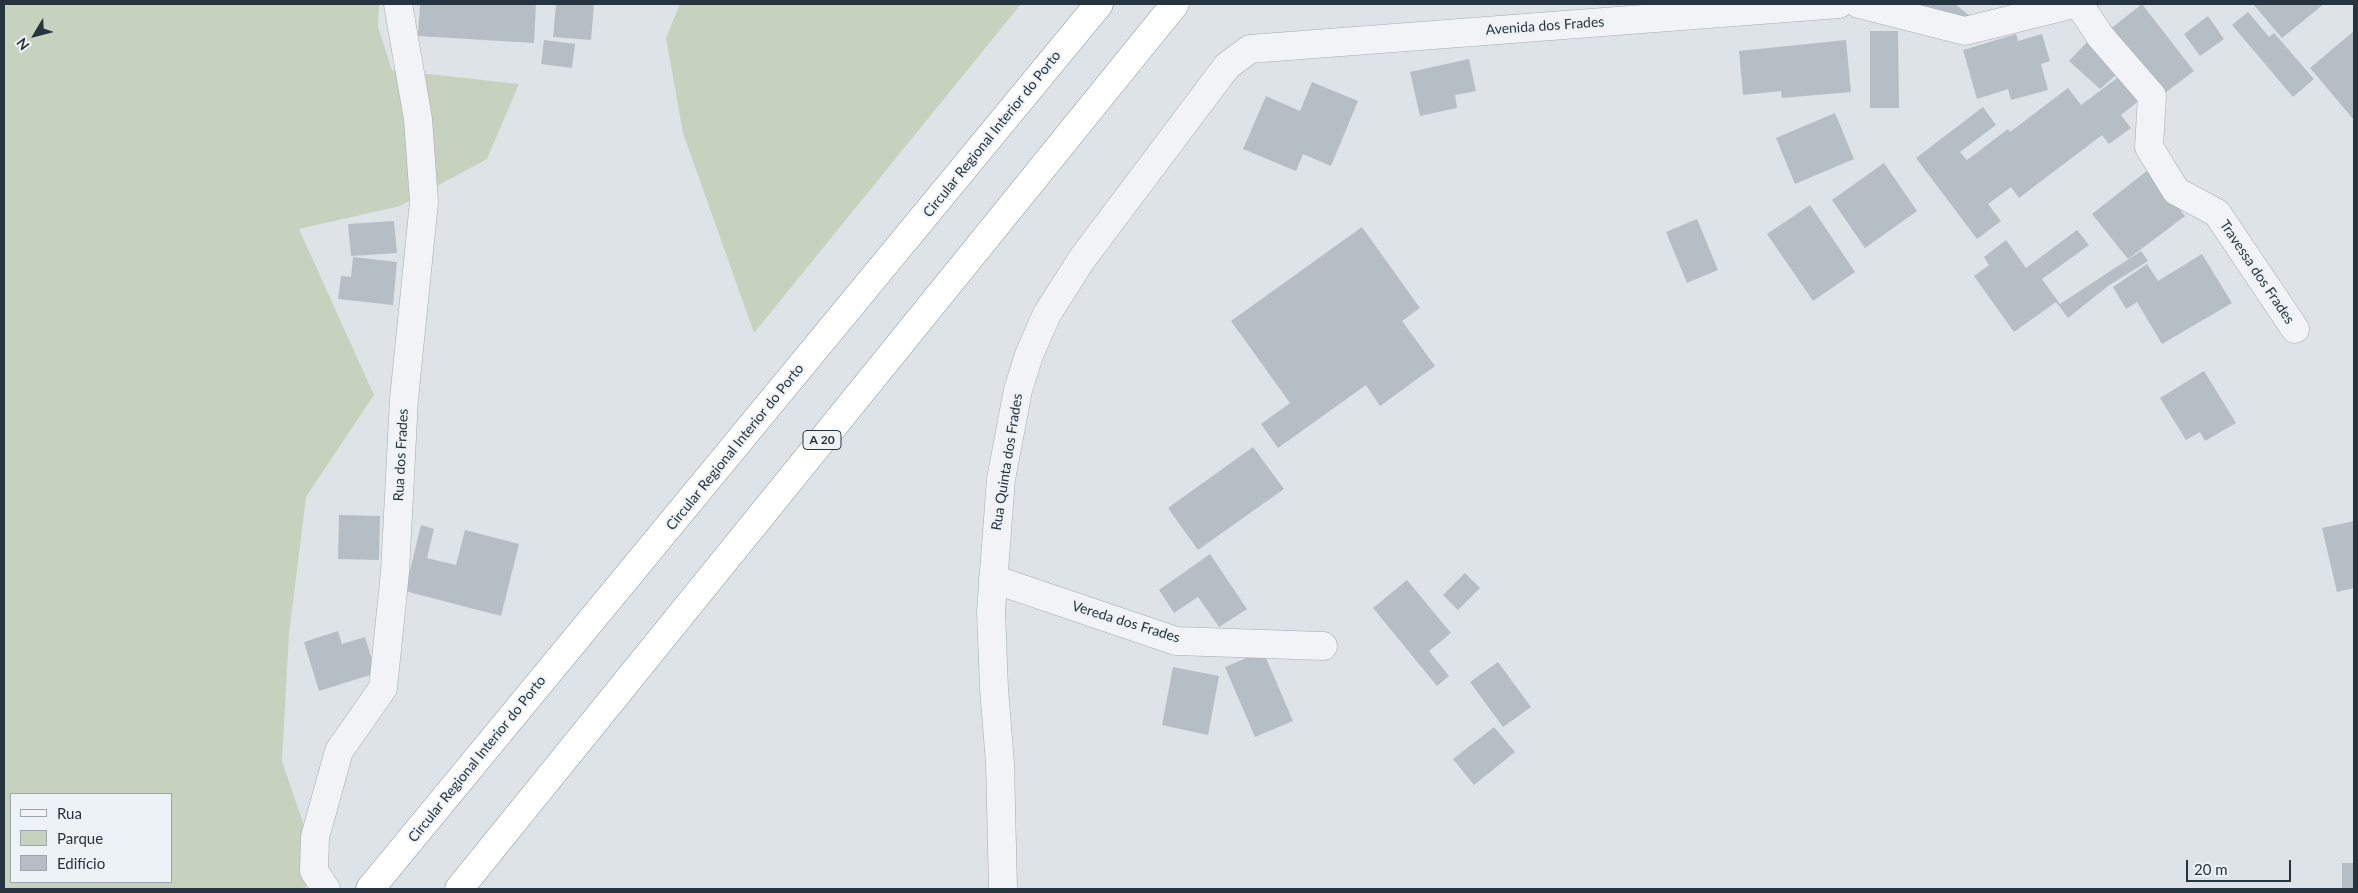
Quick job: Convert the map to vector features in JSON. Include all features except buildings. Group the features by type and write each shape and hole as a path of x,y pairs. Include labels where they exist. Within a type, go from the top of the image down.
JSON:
{"highway":[{"name":"Circular Regional Interior do Porto","path":"370,889 1099,4"},
{"name":"A 20","path":"464,883 1175,4"}],"street":[{"name":"Rua dos Frades","path":"326,889 314,871 315,837 339,751 383,688 395,572 404,399 424,202 418,119 398,4"},
{"name":"Avenida dos Frades","path":"1250,49 1839,4"},
{"path":"1858,4 1965,32 2074,4"},
{"name":"Travessa dos Frades","path":"2079,4 2100,36 2152,96 2149,147 2176,190 2217,213 2295,329"},
{"name":"Rua Quinta dos Frades","path":"1003,889 1000,763 994,689 991,611 1001,479 1009,431 1028,355 1047,314 1082,259 1211,85 1227,66 1250,49"},
{"name":"Vereda dos Frades","path":"993,579 1176,641 1323,646"}],"green space":[{"path":"4,4 379,4 378,27 392,70 519,84 487,159 400,206 299,229 374,395 306,497 289,634 282,761 319,870 304,889 4,889"},
{"path":"680,4 1021,4 754,333 683,133 666,38"}]}
